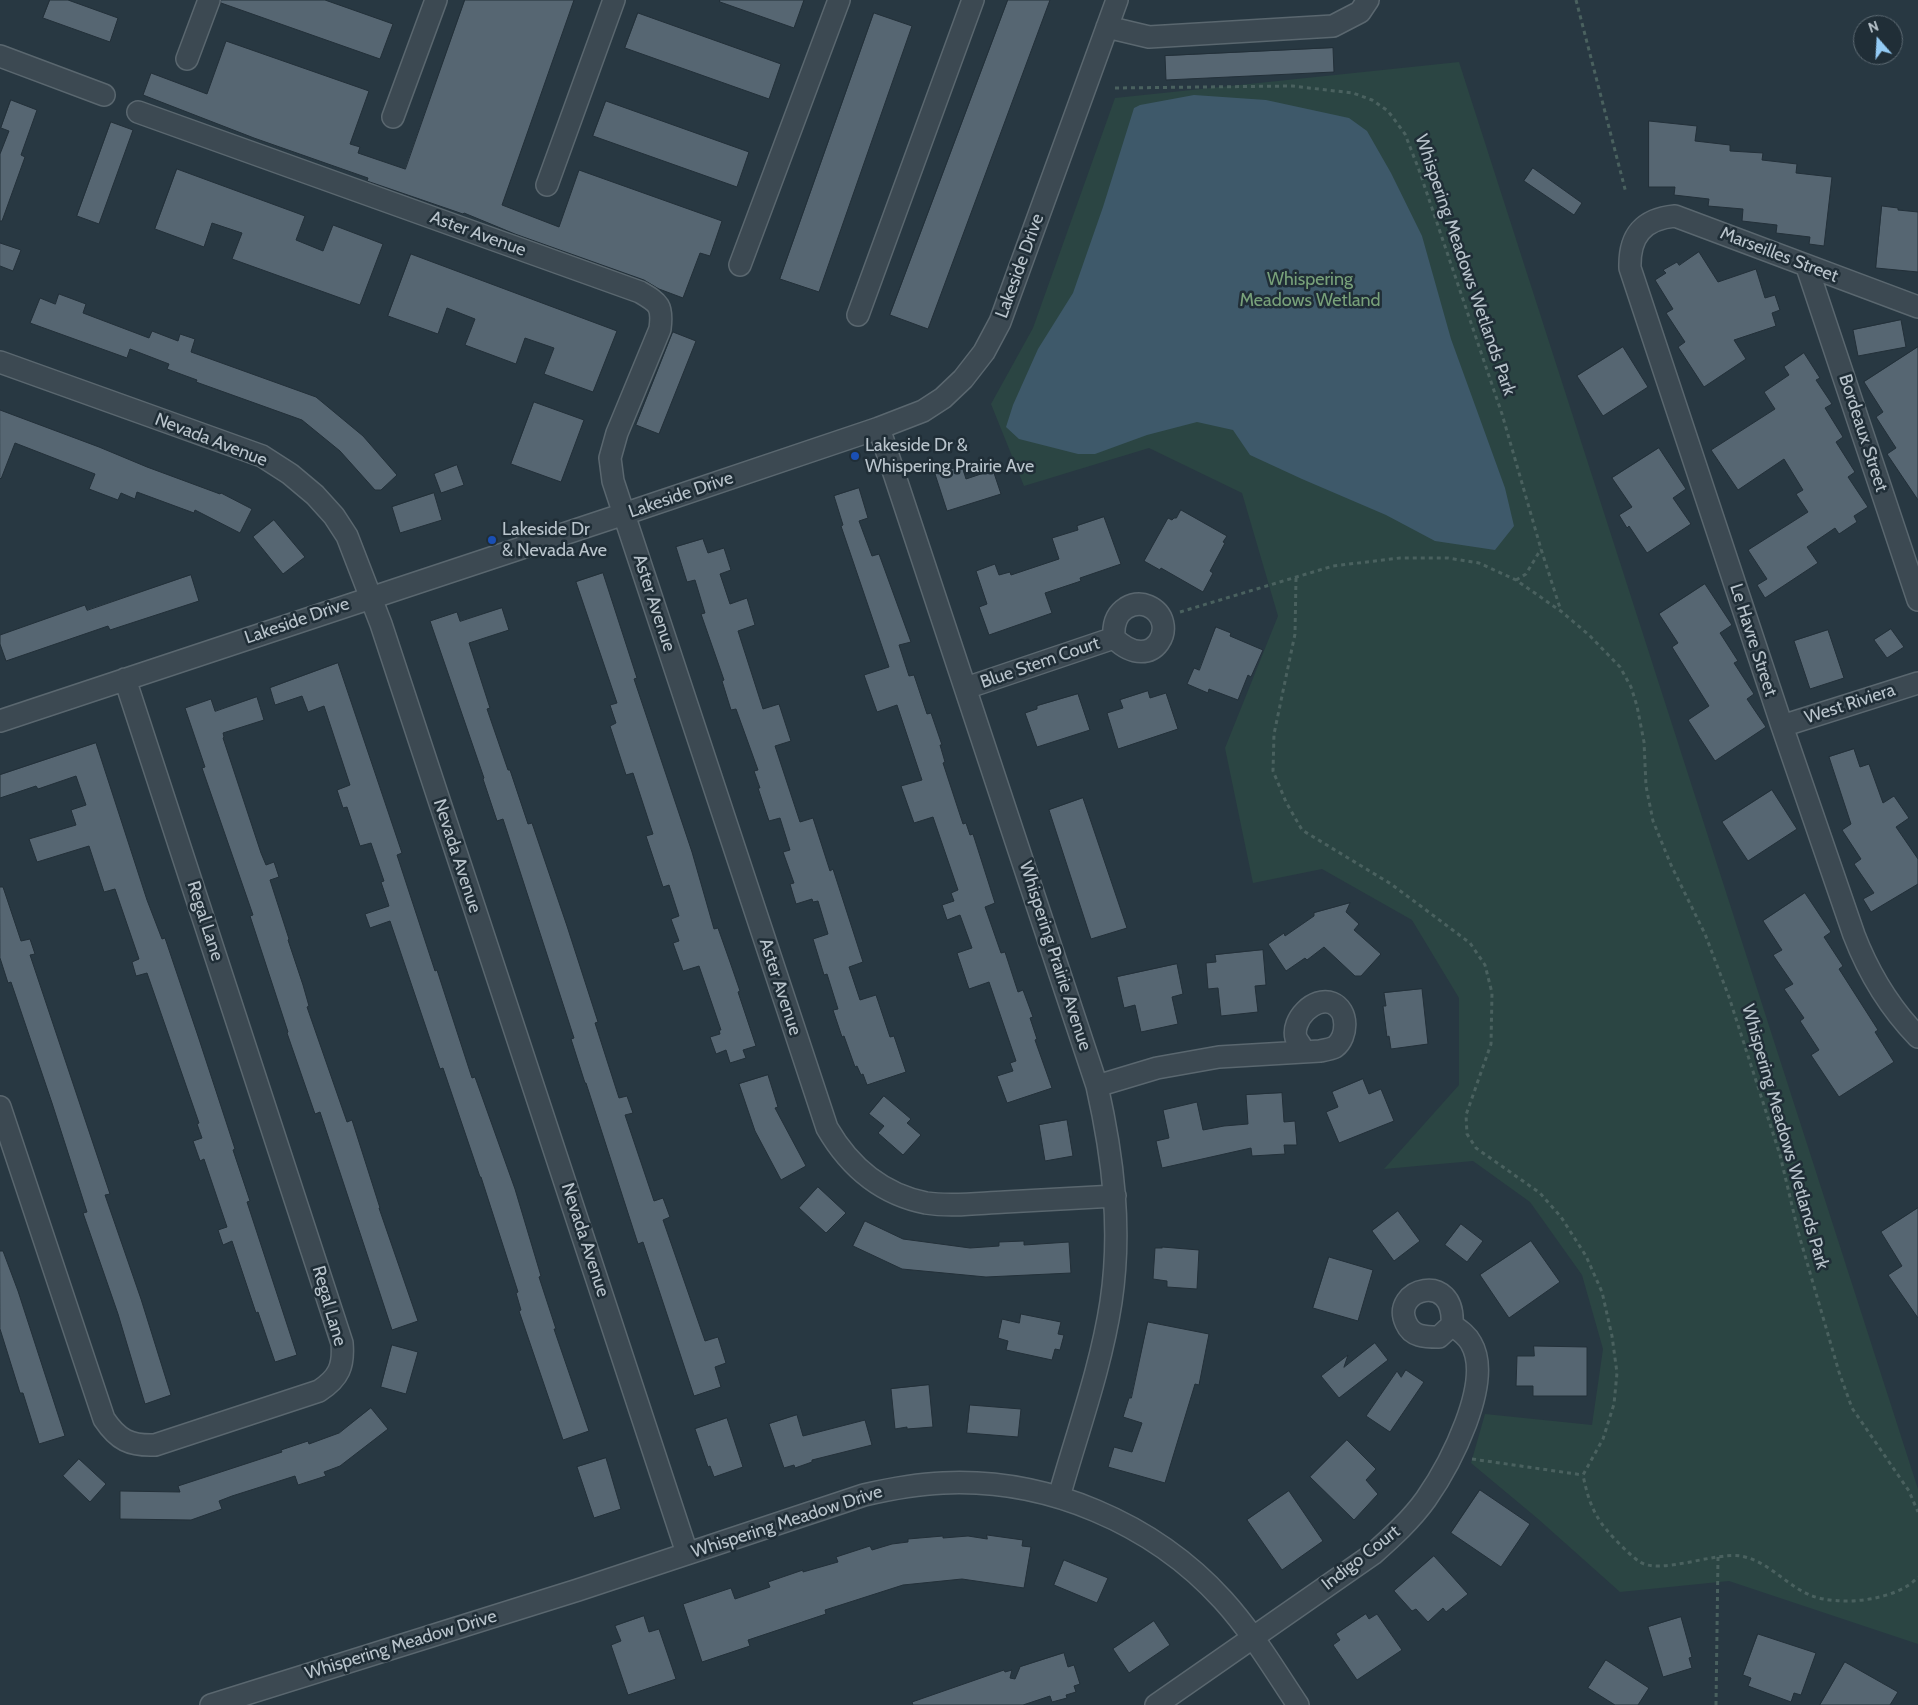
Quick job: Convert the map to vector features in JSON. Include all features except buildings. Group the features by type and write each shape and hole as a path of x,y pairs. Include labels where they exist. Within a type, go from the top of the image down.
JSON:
{"street":[{"path":"187,59 209,0"},
{"path":"393,117 436,0"},
{"path":"546,185 614,0"},
{"path":"740,265 838,0"},
{"path":"858,315 972,0"},
{"name":"Lakeside Drive","path":"0,720 624,514 879,428 923,411 943,398 963,379 984,352 1000,322 1117,0"},
{"path":"1107,26 1149,37 1333,26 1360,12 1368,0"},
{"path":"0,56 104,95"},
{"name":"Aster Avenue","path":"138,112 640,292 656,301 662,315 660,329 616,433 610,458 613,481 826,1128 838,1148 857,1168 879,1185 900,1195 926,1203 954,1205 1116,1196"},
{"name":"Marseilles Street","path":"1641,230 1648,223 1662,217 1675,216 1918,307"},
{"name":"Le Havre Street","path":"1641,230 1633,241 1630,254 1630,268 1782,726 1864,961 1891,1006 1918,1037"},
{"name":"Bordeaux Street","path":"1808,266 1918,600"},
{"name":"Nevada Avenue","path":"0,362 262,456 290,474 315,495 334,516 347,536 371,596 687,1553"},
{"name":"Whispering Prairie Avenue","path":"879,428 1097,1086 1108,1134 1116,1196 1116,1249 1111,1302 1100,1356 1059,1497"},
{"name":"Blue Stem Court","path":"966,688 1114,638"},
{"name":"Regal Lane","path":"0,1107 104,1419 112,1431 124,1440 139,1445 155,1445 319,1391 330,1384 339,1372 343,1357 342,1342 125,679"},
{"name":"West Riviera","path":"1782,726 1918,682"},
{"path":"1097,1086 1157,1068 1219,1057 1304,1051"},
{"name":"Indigo Court","path":"1156,1705 1373,1554 1400,1529 1425,1500 1452,1456 1462,1434 1478,1374 1477,1358 1471,1343 1461,1331 1452,1325"},
{"name":"Whispering Meadow Drive","path":"212,1705 569,1592 864,1495 897,1488 942,1483 977,1483 1013,1487 1059,1497 1125,1524 1166,1549 1195,1572 1216,1594 1253,1638 1298,1705"}],"path":[{"path":"1576,0 1626,193"},
{"name":"Whispering Meadows Wetlands Park","path":"1115,88 1292,86 1353,93 1372,100 1388,111 1405,134 1419,170 1502,414 1541,549 1562,612"},
{"path":"1516,580 1526,574 1541,549"},
{"name":"Whispering Meadows Wetlands Park","path":"1180,613 1334,566 1400,558 1448,558 1479,563 1516,580 1562,612 1589,635 1620,667 1631,687 1637,706 1644,742 1646,786 1653,821 1671,865 1705,934 1729,997 1780,1155 1800,1235 1839,1372 1852,1408 1909,1492 1918,1512"},
{"path":"1296,578 1295,634 1274,734 1273,771 1286,802 1302,830 1391,884 1470,943 1485,965 1492,993 1491,1044 1466,1115 1467,1134 1476,1148 1540,1193 1561,1217 1586,1256 1602,1292 1612,1336 1617,1373 1614,1404 1603,1438 1583,1475 1598,1519 1623,1547 1641,1563 1657,1566 1718,1556 1741,1556 1761,1563 1810,1595 1841,1602 1879,1597 1911,1585 1918,1577"},
{"path":"1452,1456 1583,1475"},
{"path":"1716,1705 1718,1556"}],"green space":[{"name":"Whispering Meadows Wetland","path":"1459,62 1918,1489 1918,1644 1729,1581 1620,1592 1537,1518 1471,1463 1485,1414 1592,1425 1603,1349 1582,1275 1530,1202 1473,1161 1384,1169 1459,1085 1459,998 1412,920 1322,869 1253,883 1225,748 1278,616 1242,493 1149,448 1024,486 991,404 1033,328 1115,98"}],"water":[{"path":"1194,95 1266,100 1349,118 1367,131 1391,173 1422,236 1451,339 1505,488 1514,526 1495,550 1435,541 1386,515 1250,455 1233,430 1197,422 1147,435 1095,454 1078,454 1019,439 1006,427 1013,405 1038,349 1073,293 1103,207 1134,108 1140,105"}],"place":[{"name":"Lakeside Dr & Whispering Prairie Ave","path":"855,456"},
{"name":"Lakeside Dr & Nevada Ave","path":"492,540"}]}
